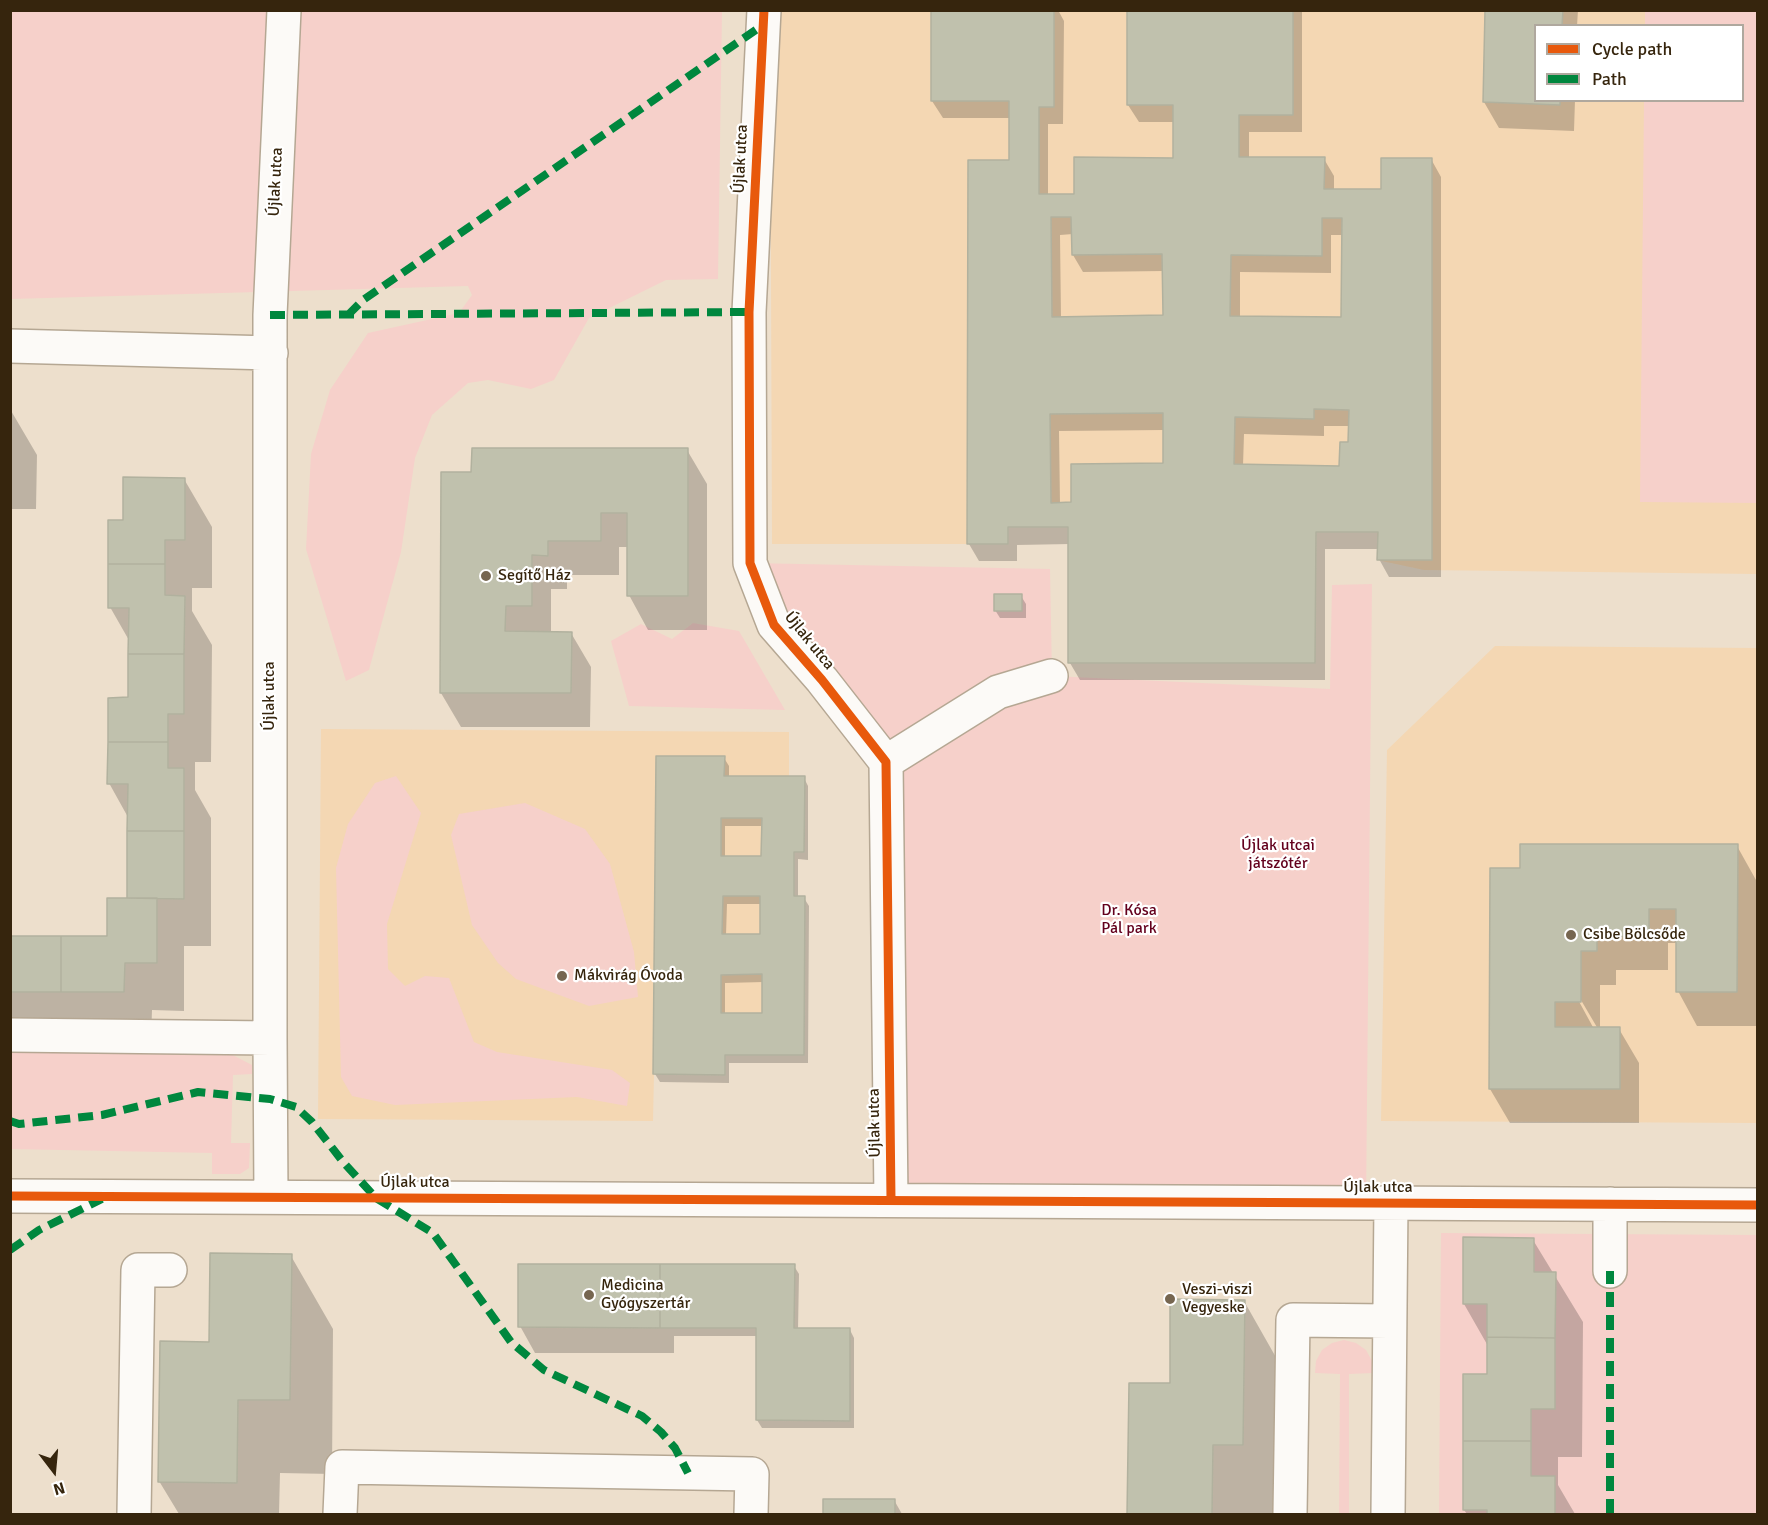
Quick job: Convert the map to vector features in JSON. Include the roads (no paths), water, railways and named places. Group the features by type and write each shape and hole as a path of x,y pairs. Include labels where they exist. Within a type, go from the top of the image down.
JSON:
{"street":[{"name":"Újlak utca","path":"271,1197 270,315 284,10"},
{"name":"Újlak utca","path":"764,10 749,312 750,563 774,625 822,680 886,762 891,1200"},
{"path":"10,346 271,353"},
{"path":"886,762 998,692 1051,676"},
{"path":"10,1035 270,1038"},
{"name":"Újlak utca","path":"10,1196 1758,1204"},
{"name":"Újlak utca","path":"1388,1515 1391,1203"},
{"path":"1610,1204 1610,1271"},
{"path":"134,1515 138,1270 170,1270"},
{"path":"1290,1515 1293,1320 1389,1321"},
{"path":"340,1515 342,1467 752,1474 752,1515"}],"place":[{"name":"Segítő Ház","path":"486,576"},
{"name":"Csibe Bölcsőde","path":"1571,935"},
{"name":"Mákvirág Óvoda","path":"562,976"},
{"name":"Medicina Gyógyszertár","path":"589,1295"},
{"name":"Veszi-viszi Vegyeske","path":"1170,1299"}],"park label":[{"name":"Újlak utcai játszótér","path":"1278,855"},
{"name":"Dr. Kósa Pál park","path":"1129,920"}]}
